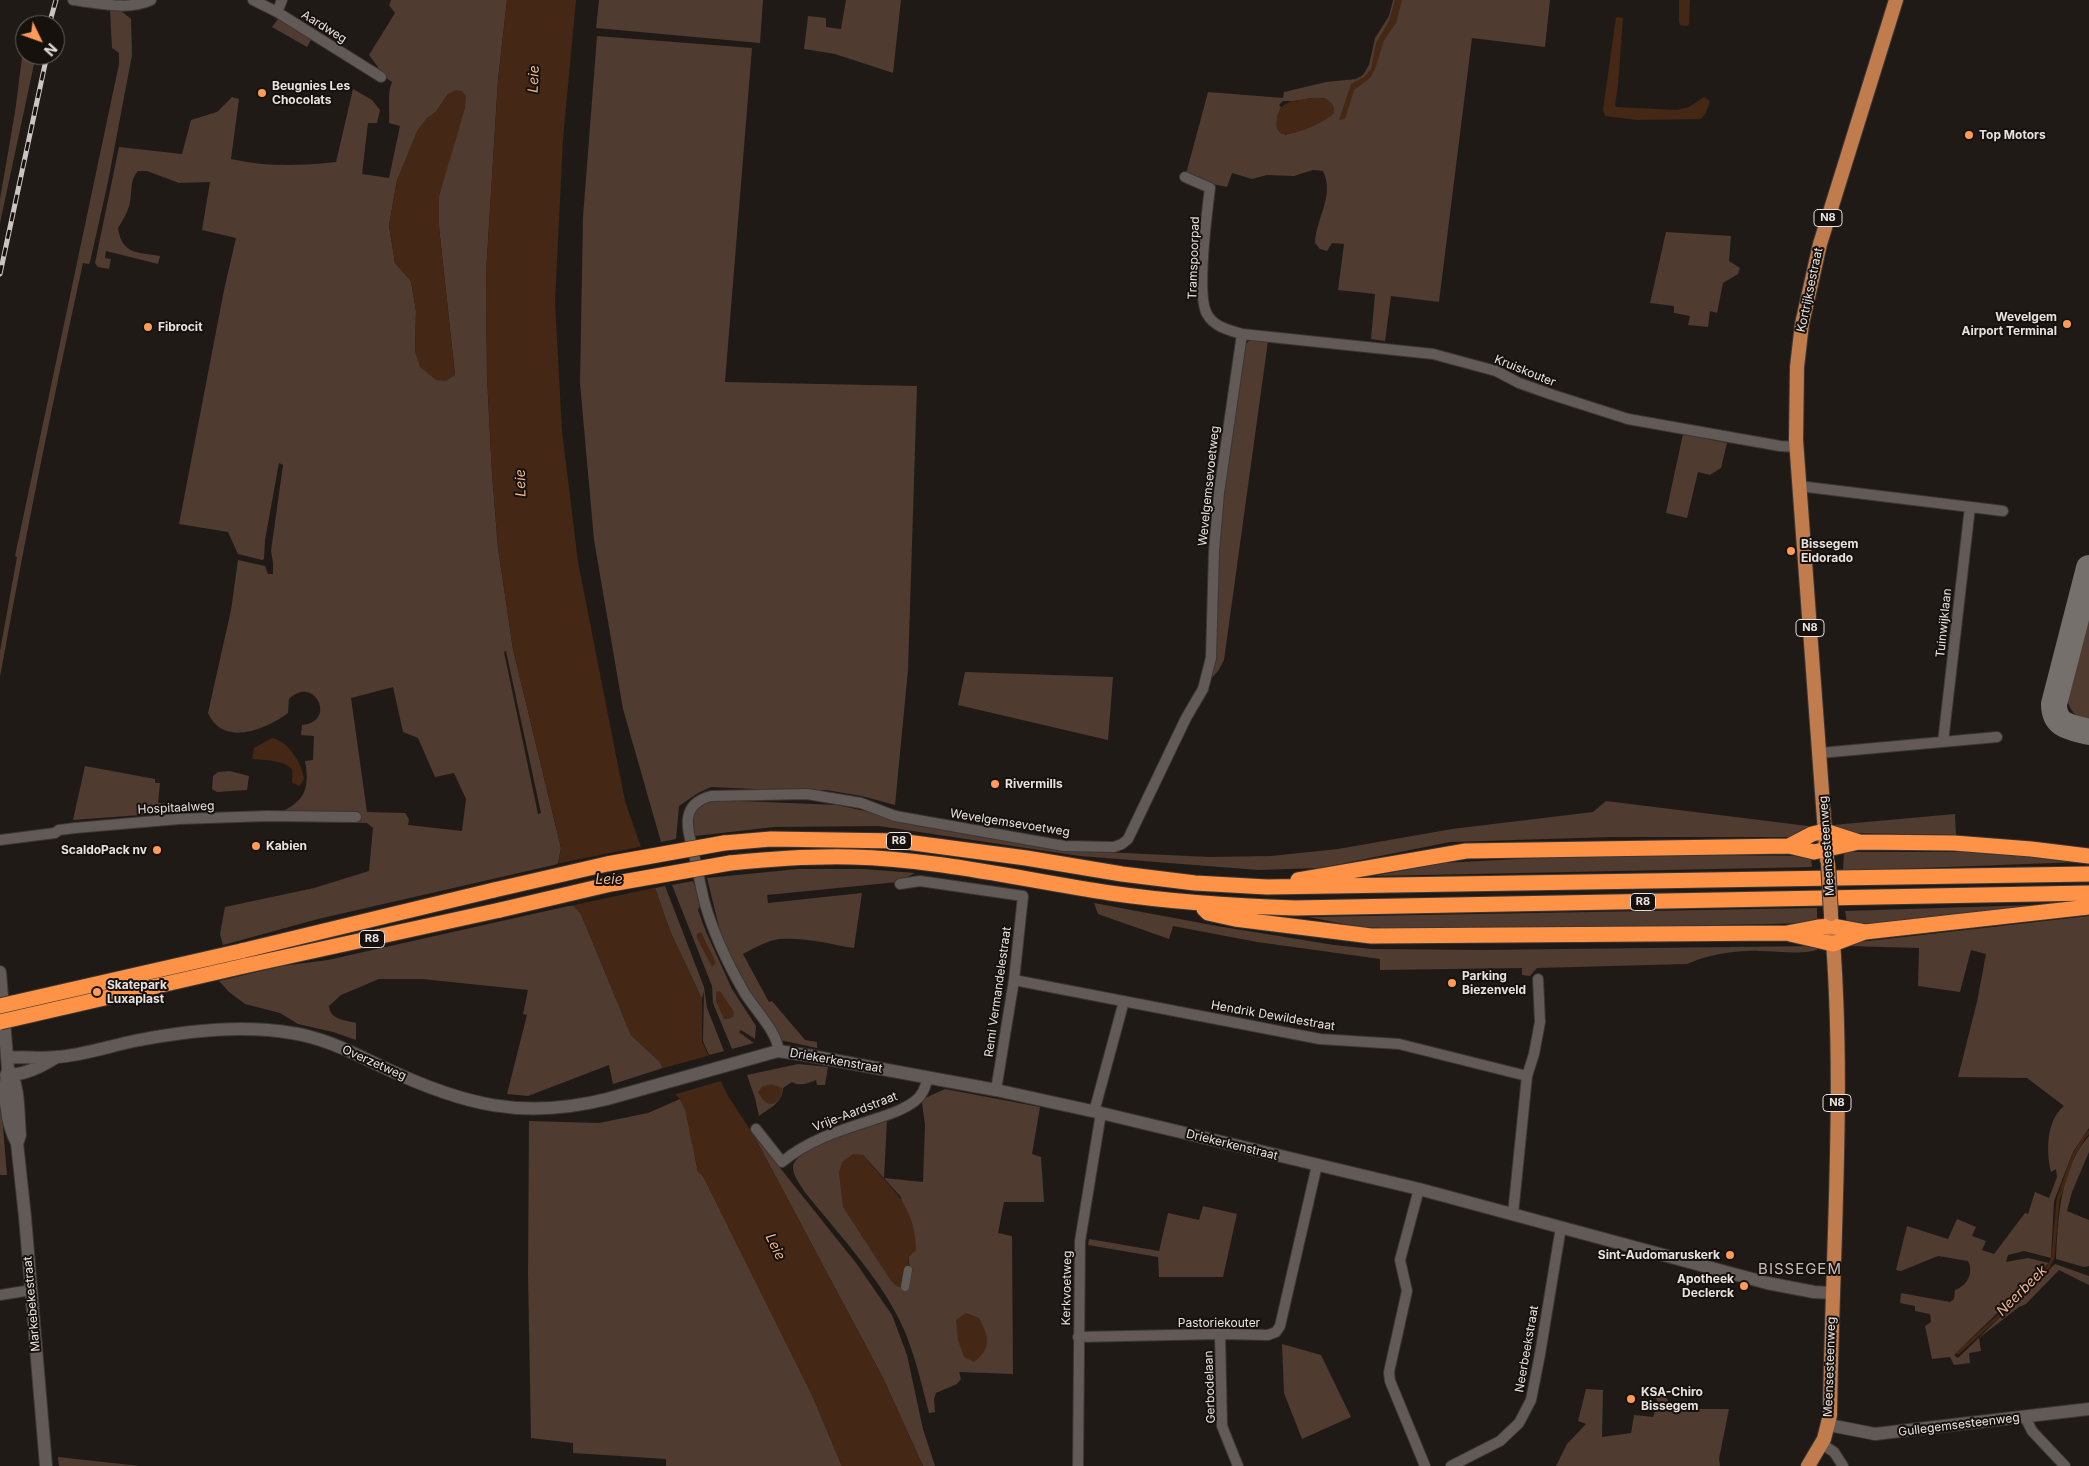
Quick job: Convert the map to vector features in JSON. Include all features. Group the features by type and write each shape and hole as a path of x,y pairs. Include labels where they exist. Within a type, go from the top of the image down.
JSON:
{"highway":[{"path":"1789,846 1812,834 1826,831 1859,842 1954,843 2089,856"},
{"name":"R8","path":"0,1006 616,862 724,843 771,839 898,840 1122,874 1195,883 1267,887 2089,874"},
{"path":"1267,887 1304,878 1466,851 1789,846 1827,856 1859,842"},
{"name":"R8","path":"0,1022 611,884 730,863 815,857 852,857 921,862 1110,893 1227,906 1295,908 2089,893"},
{"path":"1198,903 1208,913 1235,919 1371,936 1787,933 1818,927 1831,920 1865,932"},
{"path":"1787,933 1833,944 1865,932 2089,907"}],"main road":[{"name":"Kortrijksestraat","path":"1796,445 1797,367 1802,324 1811,278 1895,0"},
{"name":"Meensesteenweg","path":"1796,445 1826,831 1836,1003 1837,1141 1829,1425 1822,1444 1808,1466"}],"street":[{"path":"73,0 135,5 151,0"},
{"name":"Aardweg","path":"253,0 277,12 381,77"},
{"path":"277,12 282,0"},
{"name":"Tramspoorpad","path":"1185,177 1210,188 1203,261 1205,312 1217,325 1242,334"},
{"name":"Kruiskouter","path":"1242,334 1433,354 1496,371 1520,383 1628,419 1780,446 1796,445"},
{"name":"Wevelgemsevoetweg","path":"778,1051 776,1040 744,992 716,935 706,906 688,832 688,817 692,806 701,799 711,796 807,794 862,803 895,816 1064,846 1114,847 1128,839 1186,718 1203,689 1211,658 1214,551 1219,493 1242,334"},
{"path":"1799,486 2003,511"},
{"name":"Tuinwijklaan","path":"1943,742 1970,507"},
{"path":"1820,753 1996,737"},
{"name":"Hospitaalweg","path":"0,840 55,833 60,830 75,828 179,819 267,816 356,817"},
{"name":"Remi Vermandelestraat","path":"900,884 920,881 1023,896 1014,980 996,1090"},
{"name":"Markebekestraat","path":"0,972 9,1069 8,1118 12,1135 17,1143 46,1466"},
{"path":"1513,1214 1527,1076 1534,1054 1540,1022 1538,979"},
{"name":"Hendrik Dewildestraat","path":"1014,980 1320,1039 1399,1044 1527,1076"},
{"name":"Kerkvoetweg","path":"1078,1466 1078,1337 1082,1224 1098,1112 1124,1001"},
{"name":"Overzetweg","path":"9,1069 137,1040 192,1032 259,1030 292,1032 322,1040 411,1080 489,1106 526,1109 579,1106 688,1077"},
{"name":"Driekerkenstraat","path":"688,1077 778,1051 996,1090 1098,1112 1419,1189 1773,1284 1814,1292 1832,1293"},
{"name":"Overzetweg","path":"9,1069 39,1068 57,1057"},
{"name":"Vrije-Aardstraat","path":"756,1129 782,1162 798,1150 829,1134 894,1112 915,1101 924,1091 928,1078"},
{"name":"Pastoriekouter","path":"1078,1337 1220,1334 1268,1335 1276,1332 1280,1326 1317,1165"},
{"path":"1419,1189 1400,1260 1407,1291 1389,1372 1390,1381 1426,1466"},
{"name":"Neerbeekstraat","path":"1451,1466 1500,1441 1518,1423 1530,1400 1540,1354 1561,1227"},
{"path":"905,1287 908,1270"},
{"path":"0,1295 30,1290"},
{"name":"Gerbodelaan","path":"1220,1334 1222,1426 1238,1466"},
{"name":"Gullegemsesteenweg","path":"1829,1425 1875,1434 2089,1409"},
{"path":"2026,1417 2032,1431 2065,1466"},
{"path":"1822,1444 1834,1452 1843,1466"}],"shaded area":[{"path":"391,0 507,0 498,80 486,274 487,376 492,473 498,548 513,649 561,848 558,864 318,919 223,945 220,934 225,907 314,888 369,871 373,828 367,823 195,820 279,813 295,804 304,793 307,779 305,761 313,760 314,736 301,735 302,725 313,722 319,716 320,709 314,695 307,692 298,693 289,699 288,713 268,725 245,732 224,730 215,723 208,713 231,610 238,560 265,566 268,574 273,574 271,551 283,465 279,463 265,540 264,559 238,554 228,532 179,524 224,290 236,238 202,230 210,182 179,183 147,171 138,171 132,181 128,209 118,228 120,237 127,248 138,253 160,256 158,264 106,251 105,258 111,259 109,269 98,267 95,263 119,147 182,154 191,120 217,112 232,97 239,99 231,159 270,165 309,164 336,162 353,89 372,100 380,110 377,123 368,123 362,174 389,178 400,126 389,123 389,96 392,82 376,71 378,67 369,55 395,13 389,5","holes":["448,94 447,165 439,196 439,227 455,375 415,351 416,311 411,281 395,263 389,226 397,180 426,119 436,112","506,651 541,813 538,814 504,652","393,687 403,732 418,738 435,777 454,773 466,799 462,831 408,825 409,819 405,813 367,812 351,698"]},
{"path":"599,0 763,0 760,43 596,28"},
{"path":"846,0 901,0 893,73 835,54 804,49 808,16 826,18 826,27 841,29"},
{"path":"1393,0 1550,0 1545,47 1472,38 1439,302 1391,296 1385,341 1371,339 1375,294 1338,290 1344,244 1332,243 1327,251 1320,249 1315,243 1327,189 1323,171 1313,170 1294,176 1267,175 1252,179 1232,173 1227,187 1212,184 1186,174 1208,92 1283,98 1284,92 1326,82 1356,79 1363,75 1369,65 1375,38 1389,16","holes":["1325,98 1326,119 1285,135 1277,118 1281,107 1279,105 1283,101"]},
{"path":"120,10 131,19 132,55 108,182 90,262 89,264 83,263 61,366 29,521 0,677 0,651 17,557 15,556 119,64 119,53 112,48 110,11"},
{"path":"278,19 312,38 307,47 272,27"},
{"path":"597,36 752,48 725,382 917,386 908,670 895,805 862,796 826,790 797,791 711,787 679,806 676,839 661,842 623,709 594,540 580,383 583,217"},
{"path":"21,65 34,65 0,223 0,199"},
{"path":"1666,232 1731,236 1729,261 1740,268 1738,274 1723,283 1717,313 1710,311 1708,327 1688,325 1690,316 1674,313 1674,306 1650,303"},
{"path":"1249,341 1268,341 1224,660 1210,680 1219,527 1245,345"},
{"path":"1683,434 1727,443 1721,468 1710,475 1698,472 1687,518 1666,513"},
{"path":"2089,601 2089,722 2076,716 2068,704 2066,694"},
{"path":"965,672 1113,677 1108,740 958,705"},
{"path":"85,766 155,779 155,783 160,783 158,803 168,804 167,813 73,820"},
{"path":"230,771 249,776 247,790 217,792 212,789 213,776 218,772"},
{"path":"718,800 837,805 923,826 1082,851 1210,857 1271,856 1338,849 1452,829 1593,812 1606,801 1808,826 1808,830 1791,837 1612,837 1450,842 1320,868 1258,870 1080,856 879,826 774,827 695,836 694,816 696,811 709,802"},
{"path":"1955,814 1956,835 1843,833 1833,825"},
{"path":"1844,852 1982,852 2079,862 1843,871"},
{"path":"1614,854 1811,856 1812,867 1374,876 1442,863"},
{"path":"798,869 863,869 915,873 898,882 767,895 768,903 862,893 854,948 807,940 779,939 765,943 743,954 769,1002 772,1001 805,1040 817,1042 817,1048 780,1040 776,1029 757,1004 723,943 707,878"},
{"path":"693,881 701,904 698,910 706,932 732,989 756,1026 755,1039 741,1030 739,1032 754,1043 732,1049 713,1003 712,986 672,885"},
{"path":"665,886 704,987 707,1008 724,1051 709,1055 703,1041 704,991 702,999 670,931 655,888"},
{"path":"1094,903 1217,926 1334,945 1372,949 1482,950 1817,946 1817,950 1795,953 1732,952 1687,964 1537,968 1530,976 1522,975 1522,968 1380,970 1380,959 1257,942 1173,926 1169,939 1098,914"},
{"path":"2065,904 1896,924 1847,923 1845,911"},
{"path":"573,905 581,914 631,1035 660,1062 663,1068 613,1084 609,1065 528,1096 507,1094 527,1015 523,1014 528,990 422,979 379,979 341,995 329,1006 330,1011 335,1017 356,1023 356,1040 333,1032 298,1024 280,1013 245,1004 229,992 219,981 282,966 328,960"},
{"path":"1817,908 1817,919 1808,923 1467,931 1358,927 1309,917"},
{"path":"2089,916 2089,1128 2073,1152 2054,1201 2051,1258 2024,1251 2008,1255 2006,1262 2028,1258 2049,1263 1954,1355 1958,1358 2055,1264 2089,1276 2089,1285 2059,1270 2026,1304 2019,1307 1979,1338 1981,1351 1969,1353 1970,1363 1954,1365 1950,1357 1932,1359 1925,1326 1931,1322 1930,1314 1915,1311 1915,1306 1900,1303 1901,1293 1950,1302 1954,1299 1955,1290 1966,1282 1970,1274 1970,1266 1968,1261 1938,1256 1901,1271 1896,1270 1907,1226 1948,1239 1957,1219 1976,1227 1972,1236 1986,1241 1982,1250 1994,1254 2025,1213 2028,1214 2035,1192 2049,1198 2057,1177 2056,1169 2051,1172 2048,1155 2049,1137 2054,1120 2064,1106 2027,1078 1958,1077 1977,1002 1986,954 1971,950 1960,992 1918,986 1919,948 1848,946 1851,943"},
{"path":"798,1064 828,1067 825,1085 817,1085 816,1080 801,1084 792,1082 783,1088 780,1098 775,1105 759,1116 747,1075"},
{"path":"945,1089 1040,1107 1032,1154 1041,1157 1044,1202 1004,1202 998,1233 1012,1236 1013,1374 959,1372 961,1379 957,1384 936,1393 934,1399 935,1412 929,1413 909,1343 891,1304 856,1254 804,1191 793,1170 797,1159 819,1145 850,1132 887,1120 884,1178 923,1182 925,1125 923,1099","holes":["863,1155 901,1197 910,1270 875,1254 861,1235"]},
{"path":"0,1091 7,1175 0,1175"},
{"path":"680,1099 686,1110 698,1172 703,1176 812,1395 842,1466 666,1466 666,1459 573,1453 573,1443 531,1438 528,1274 529,1121 599,1123 648,1113"},
{"path":"753,1134 856,1263 892,1315 907,1355 923,1429 935,1466 923,1466 883,1378"},
{"path":"2089,1136 2089,1152 2072,1192 2067,1211 2089,1220 2089,1266 2084,1267 2056,1259 2062,1194 2066,1178 2079,1149"},
{"path":"1203,1206 1237,1214 1223,1277 1159,1277 1158,1257 1088,1245 1089,1239 1159,1251 1168,1213 1199,1220"},
{"path":"1282,1344 1321,1355 1351,1417 1302,1439 1284,1393"},
{"path":"1661,1387 1672,1409 1729,1409 1719,1459 1720,1466 1556,1466 1567,1444 1586,1424 1578,1421 1586,1389 1603,1390 1602,1437 1631,1433 1634,1415 1653,1417 1658,1402 1653,1393"},
{"path":"58,1457 140,1466 59,1466"}],"water":[{"name":"Leie","path":"507,0 576,0 563,139 555,302 562,431 578,562 625,801 670,931 702,999 702,1042 728,1096 753,1134 883,1378 923,1466 842,1466 812,1395 703,1176 698,1172 685,1110 680,1099 675,1094 660,1062 631,1035 581,914 573,905 558,864 561,848 513,649 498,548 492,473 487,376 486,274 498,80"},
{"path":"1395,0 1402,0 1396,23 1384,40 1375,69 1370,78 1354,90 1345,119 1339,120 1351,84 1364,77 1371,69 1376,43 1389,21"},
{"path":"1679,0 1690,0 1689,24 1687,26 1680,25 1679,22"},
{"path":"1616,17 1623,18 1616,107 1677,110 1689,107 1704,97 1710,101 1706,113 1701,119 1637,120 1605,116 1603,110"},
{"path":"456,90 462,91 466,96 465,108 439,196 439,227 455,375 446,381 436,380 420,367 415,351 416,311 411,281 395,263 389,226 397,180 417,131 426,119 436,112 448,94"},
{"path":"1312,98 1328,100 1334,108 1334,113 1324,121 1300,131 1280,133 1276,122 1282,107 1290,102"},
{"path":"272,738 289,748 297,760 304,779 300,786 292,783 292,770 285,764 252,759 254,748"},
{"path":"701,932 716,963 712,967 697,938 697,934"},
{"path":"720,991 734,1012 733,1017 729,1019 724,1019 716,1001 716,992"},
{"path":"771,1084 782,1088 782,1091 777,1101 769,1104 763,1100 758,1092 762,1087"},
{"path":"853,1154 863,1155 899,1197 911,1220 915,1234 916,1250 908,1258 910,1271 906,1287 898,1287 891,1281 843,1207 839,1173 842,1162"},
{"path":"966,1313 979,1318 987,1337 984,1352 974,1362 964,1357 958,1340 956,1320"}],"pier":[{"path":"643,846 658,887 570,906 556,864"},
{"path":"711,1055 724,1080 673,1095 660,1069"}],"waterway":[{"name":"Neerbeek","path":"1958,1353 2013,1303 2049,1266 2053,1257 2058,1200 2073,1156 2089,1132"}],"taxiway":[{"path":"2089,568 2054,704 2055,712 2060,722 2089,732"}],"railway":[{"path":"52,15 56,0"},
{"path":"0,274 45,65"}],"place":[{"name":"Beugnies Les Chocolats","path":"262,93"},
{"name":"Top Motors","path":"1969,135"},
{"name":"Wevelgem Airport Terminal","path":"2067,324"},
{"name":"Fibrocit","path":"148,327"},
{"name":"Bissegem Eldorado","path":"1791,551"},
{"name":"Rivermills","path":"995,784"},
{"name":"Kabien","path":"256,846"},
{"name":"ScaldoPack nv","path":"157,850"},
{"name":"Parking Biezenveld","path":"1452,983"},
{"name":"Skatepark Luxaplast","path":"97,992"},
{"name":"Sint-Audomaruskerk","path":"1730,1255"},
{"name":"Apotheek Declerck","path":"1744,1286"},
{"name":"KSA-Chiro Bissegem","path":"1631,1399"}],"district":[{"name":"BISSEGEM","path":"1800,1269"}]}
